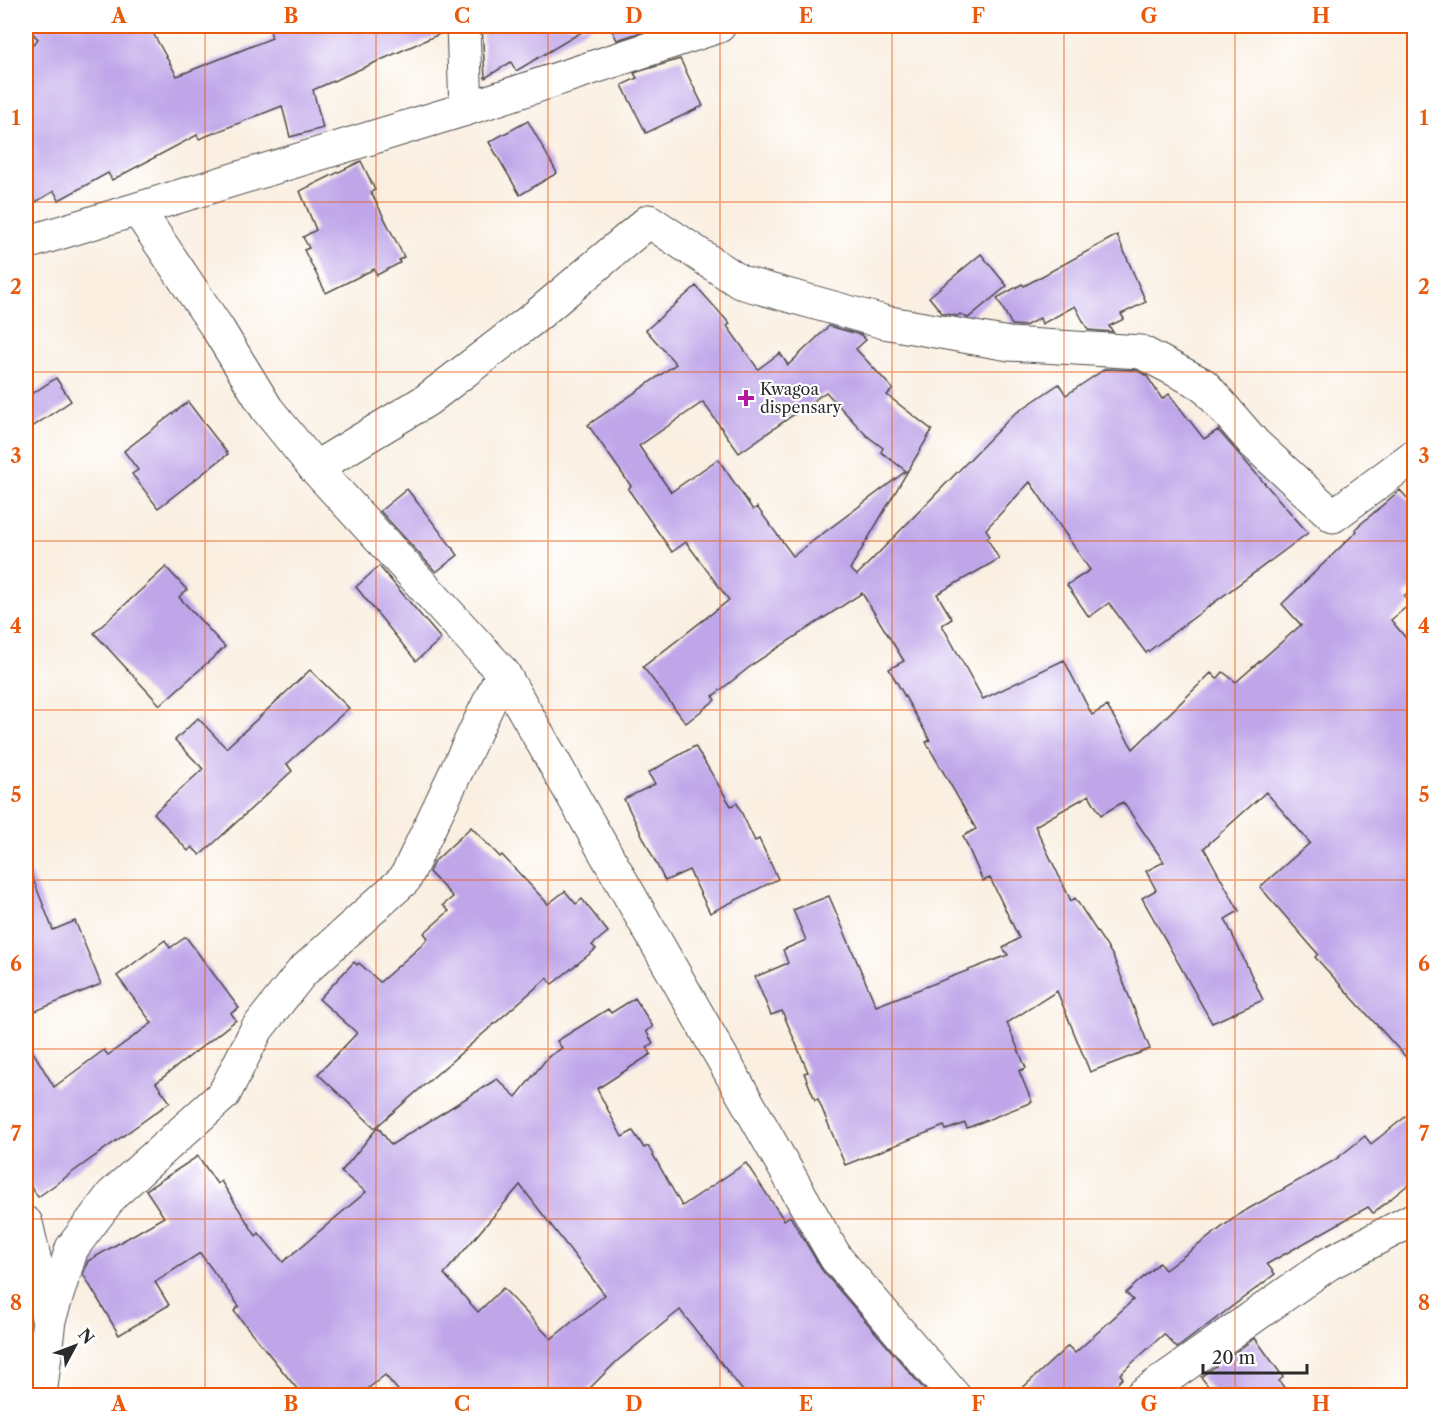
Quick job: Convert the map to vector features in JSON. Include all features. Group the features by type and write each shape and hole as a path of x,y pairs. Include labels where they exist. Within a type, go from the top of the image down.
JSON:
{"street":[{"path":"463,26 466,109"},
{"path":"26,243 466,109 719,26"},
{"path":"138,210 218,329 267,409 315,468 503,673 836,1258 954,1395"},
{"path":"315,468 427,400 535,317 649,221 740,282 885,322 1009,344 1141,352 1204,385 1254,443 1333,516 1414,456"},
{"path":"40,1395 49,1320 72,1248 112,1195 224,1094 257,1029 302,972 405,879 503,673"},
{"path":"1141,1395 1328,1264 1414,1220"},
{"path":"26,1223 49,1320"}],"building":[{"path":"26,26 149,26 177,76 272,38 269,26 444,26 444,32 313,90 323,128 290,137 282,106 199,139 197,135 112,180 108,173 59,200 54,191 26,208 26,53 38,39"},
{"path":"482,26 592,26 516,71 511,62 485,78"},
{"path":"610,26 660,26 617,40"},
{"path":"680,59 703,106 646,133 622,85 637,78 634,73"},
{"path":"528,121 557,173 520,195 489,142"},
{"path":"361,161 375,190 371,192 404,257 399,260 400,263 377,275 374,269 326,293 304,250 309,248 303,237 316,230 300,191"},
{"path":"1117,235 1146,302 1121,314 1124,319 1109,326 1113,332 1088,330 1075,306 1042,324 1040,318 1025,326 1012,325 997,298 1022,284 1024,286"},
{"path":"981,254 1007,286 968,318 960,314 957,316 942,313 929,297"},
{"path":"696,286 730,324 727,326 758,369 780,353 788,365 829,326 861,335 866,340 856,349 893,389 887,395 932,430 850,569 857,575 1013,415 1059,384 1066,395 1105,369 1136,370 1147,376 1162,399 1169,394 1204,439 1218,430 1308,533 1146,653 1109,603 1089,617 1067,585 1090,570 1030,482 986,529 990,536 987,538 999,559 937,594 952,619 942,625 983,699 1064,660 1092,715 1107,706 1133,749 1211,673 1217,679 1223,672 1236,682 1301,625 1282,604 1357,531 1355,529 1400,490 1414,506 1414,586 1404,596 1410,604 1391,620 1414,648 1414,1066 1315,957 1318,954 1260,887 1310,843 1266,792 1204,848 1239,911 1225,919 1263,1000 1212,1023 1142,898 1156,890 1146,871 1164,862 1123,802 1101,815 1089,795 1035,826 1071,901 1075,898 1113,956 1150,1049 1090,1072 1057,991 1007,1023 1026,1068 1019,1071 1032,1102 967,1128 965,1123 946,1130 944,1126 845,1165 818,1099 815,1100 804,1073 808,1072 782,1011 771,1015 755,977 788,963 783,950 806,940 793,910 829,896 876,1006 1008,955 1003,948 1019,938 990,878 983,881 963,836 976,829 926,742 930,740 889,669 904,661 862,593 756,662 713,696 715,700 686,723 643,667 729,600 686,542 672,552 628,489 631,486 588,425 676,364 646,330","holes":["826,392 866,435 883,448 881,452 906,471 793,556 757,507 753,510 718,459 671,492 639,446 703,402 739,453"]},
{"path":"56,378 71,401 26,431 26,398"},
{"path":"188,402 228,454 158,508 132,474 138,470 124,451"},
{"path":"407,489 458,555 436,572 380,511"},
{"path":"379,566 441,639 416,661 356,587"},
{"path":"166,567 187,590 179,597 225,647 160,705 94,633"},
{"path":"310,670 349,708 287,764 292,771 214,843 200,855 192,847 188,851 154,813 203,769 175,740 198,718 226,748"},
{"path":"695,746 731,806 737,803 755,841 759,839 778,879 710,913 689,870 665,881 624,799 655,784 648,773"},
{"path":"471,827 500,857 502,855 548,904 565,891 576,904 582,899 608,932 592,945 596,949 552,984 547,978 375,1128 318,1074 357,1033 319,999 354,962 357,965 359,963 380,982 422,945 428,938 424,933 449,911 443,905 453,897 429,872 434,862"},
{"path":"26,866 28,866 53,930 75,921 101,984 26,1015"},
{"path":"186,937 239,1008 231,1013 236,1020 156,1083 170,1102 38,1197 26,1179 26,1040 54,1087 104,1050 108,1055 152,1023 117,976 165,940 170,948"},
{"path":"635,998 653,1027 646,1031 653,1043 647,1047 651,1054 597,1089 622,1137 633,1131 644,1148 648,1146 682,1206 746,1163 784,1220 790,1216 822,1270 929,1395 746,1395 680,1310 617,1361 583,1395 402,1395 385,1375 360,1395 302,1395 234,1311 239,1306 200,1253 155,1282 169,1305 119,1335 83,1274 88,1261 164,1217 146,1190 198,1156 217,1184 221,1181 256,1236 259,1233 283,1262 366,1192 341,1172 378,1127 391,1145 497,1079 516,1097 548,1057 562,1048 557,1041 608,1009 611,1013","holes":["520,1185 605,1295 551,1339 503,1288 478,1312 444,1274"]},
{"path":"1414,1110 1414,1180 1373,1213 1368,1207 1267,1264 1275,1274 1177,1348 1164,1334 1120,1374 1123,1378 1105,1395 1015,1395 1068,1346 1075,1353 1133,1300 1126,1293 1159,1263 1165,1270 1241,1213 1335,1160 1365,1136 1371,1144"},
{"path":"1255,1338 1283,1377 1279,1381 1290,1395 1215,1395 1201,1377"}],"place":[{"name":"Kwagoa dispensary","path":"746,398"}]}
